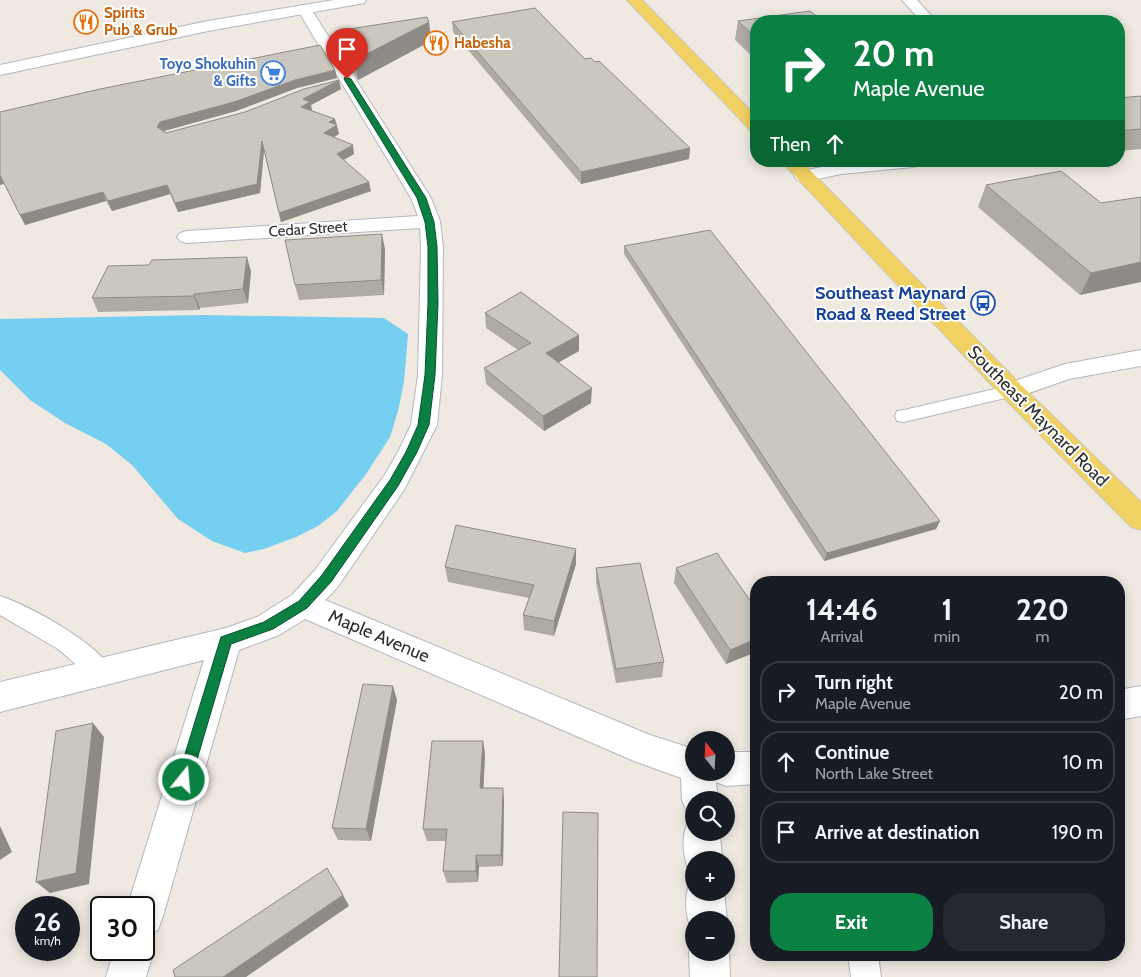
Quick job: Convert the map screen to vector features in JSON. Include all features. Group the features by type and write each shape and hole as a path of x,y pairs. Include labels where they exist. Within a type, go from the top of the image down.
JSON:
{"main road":[{"path":"634,0 750,120"},
{"name":"Southeast Maynard Road","path":"796,167 1012,391 1141,519"}],"street":[{"path":"0,70 154,37 359,0"},
{"path":"909,0 923,15"},
{"path":"0,697 226,641 268,626 303,604 326,579 394,483 424,425 430,375 433,303 430,222 422,198 341,83 304,9"},
{"path":"804,176 851,167"},
{"name":"Cedar Street","path":"187,237 430,222"},
{"path":"1012,391 1065,372 1141,358"},
{"name":"Maple Avenue","path":"303,604 646,750 685,763"},
{"path":"150,896 226,641"},
{"path":"1125,705 1141,701"},
{"path":"735,769 750,768"},
{"path":"126,977 131,961"},
{"path":"709,961 710,977"}],"lane":[{"path":"904,416 1012,391"},
{"path":"0,604 39,624 72,645 101,672"},
{"path":"864,961 866,977"}],"water":[{"path":"202,315 384,318 408,334 404,382 398,411 390,437 366,474 337,511 318,526 264,549 245,553 212,541 178,519 132,465 106,444 65,423 30,400 0,370 0,319"}],"building":[{"path":"535,8 585,59 591,58 595,62 599,61 690,148 581,172 452,22"},
{"path":"810,11 815,15 781,15"},
{"path":"427,17 429,22 355,60 336,31"},
{"path":"750,19 750,32 738,21"},
{"path":"320,45 335,70 295,80 234,102 160,122 157,127 166,133 245,112 304,89 339,80 303,99 310,102 301,107 335,119 329,122 337,125 324,133 353,145 337,154 369,182 279,213 262,141 257,184 175,203 167,185 108,201 103,192 20,215 0,175 0,112 100,89"},
{"path":"1141,96 1141,129 1125,130 1125,97"},
{"path":"1061,171 1101,203 1141,197 1141,262 1091,273 986,185"},
{"path":"710,230 940,521 827,553 624,246"},
{"path":"382,234 381,280 295,285 285,240"},
{"path":"247,257 243,289 194,294 194,296 92,298 108,266 149,265 152,260"},
{"path":"521,292 579,335 546,353 592,388 543,416 484,368 531,343 485,313"},
{"path":"456,525 576,549 554,621 523,615 534,585 445,567"},
{"path":"717,553 750,600 750,642 730,650 676,568"},
{"path":"640,563 664,662 616,669 596,568"},
{"path":"363,684 393,686 366,829 332,828"},
{"path":"93,723 76,873 36,882 56,731"},
{"path":"432,741 483,741 480,788 503,788 501,855 476,855 476,871 443,871 447,829 423,829"},
{"path":"563,812 598,813 597,977 559,977"},
{"path":"327,868 343,895 223,977 175,977 173,970"}],"place":[{"name":"Spirits Pub & Grub","path":"86,22"},
{"name":"Habesha","path":"436,43"},
{"name":"Toyo Shokuhin & Gifts","path":"273,73"},
{"name":"Southeast Maynard Road & Reed Street","path":"983,303"}],"route":[{"path":"184,780 226,641 268,626 287,615 303,604 326,579 394,483 424,425 430,375 433,303 430,222 422,198 347,79"}]}
